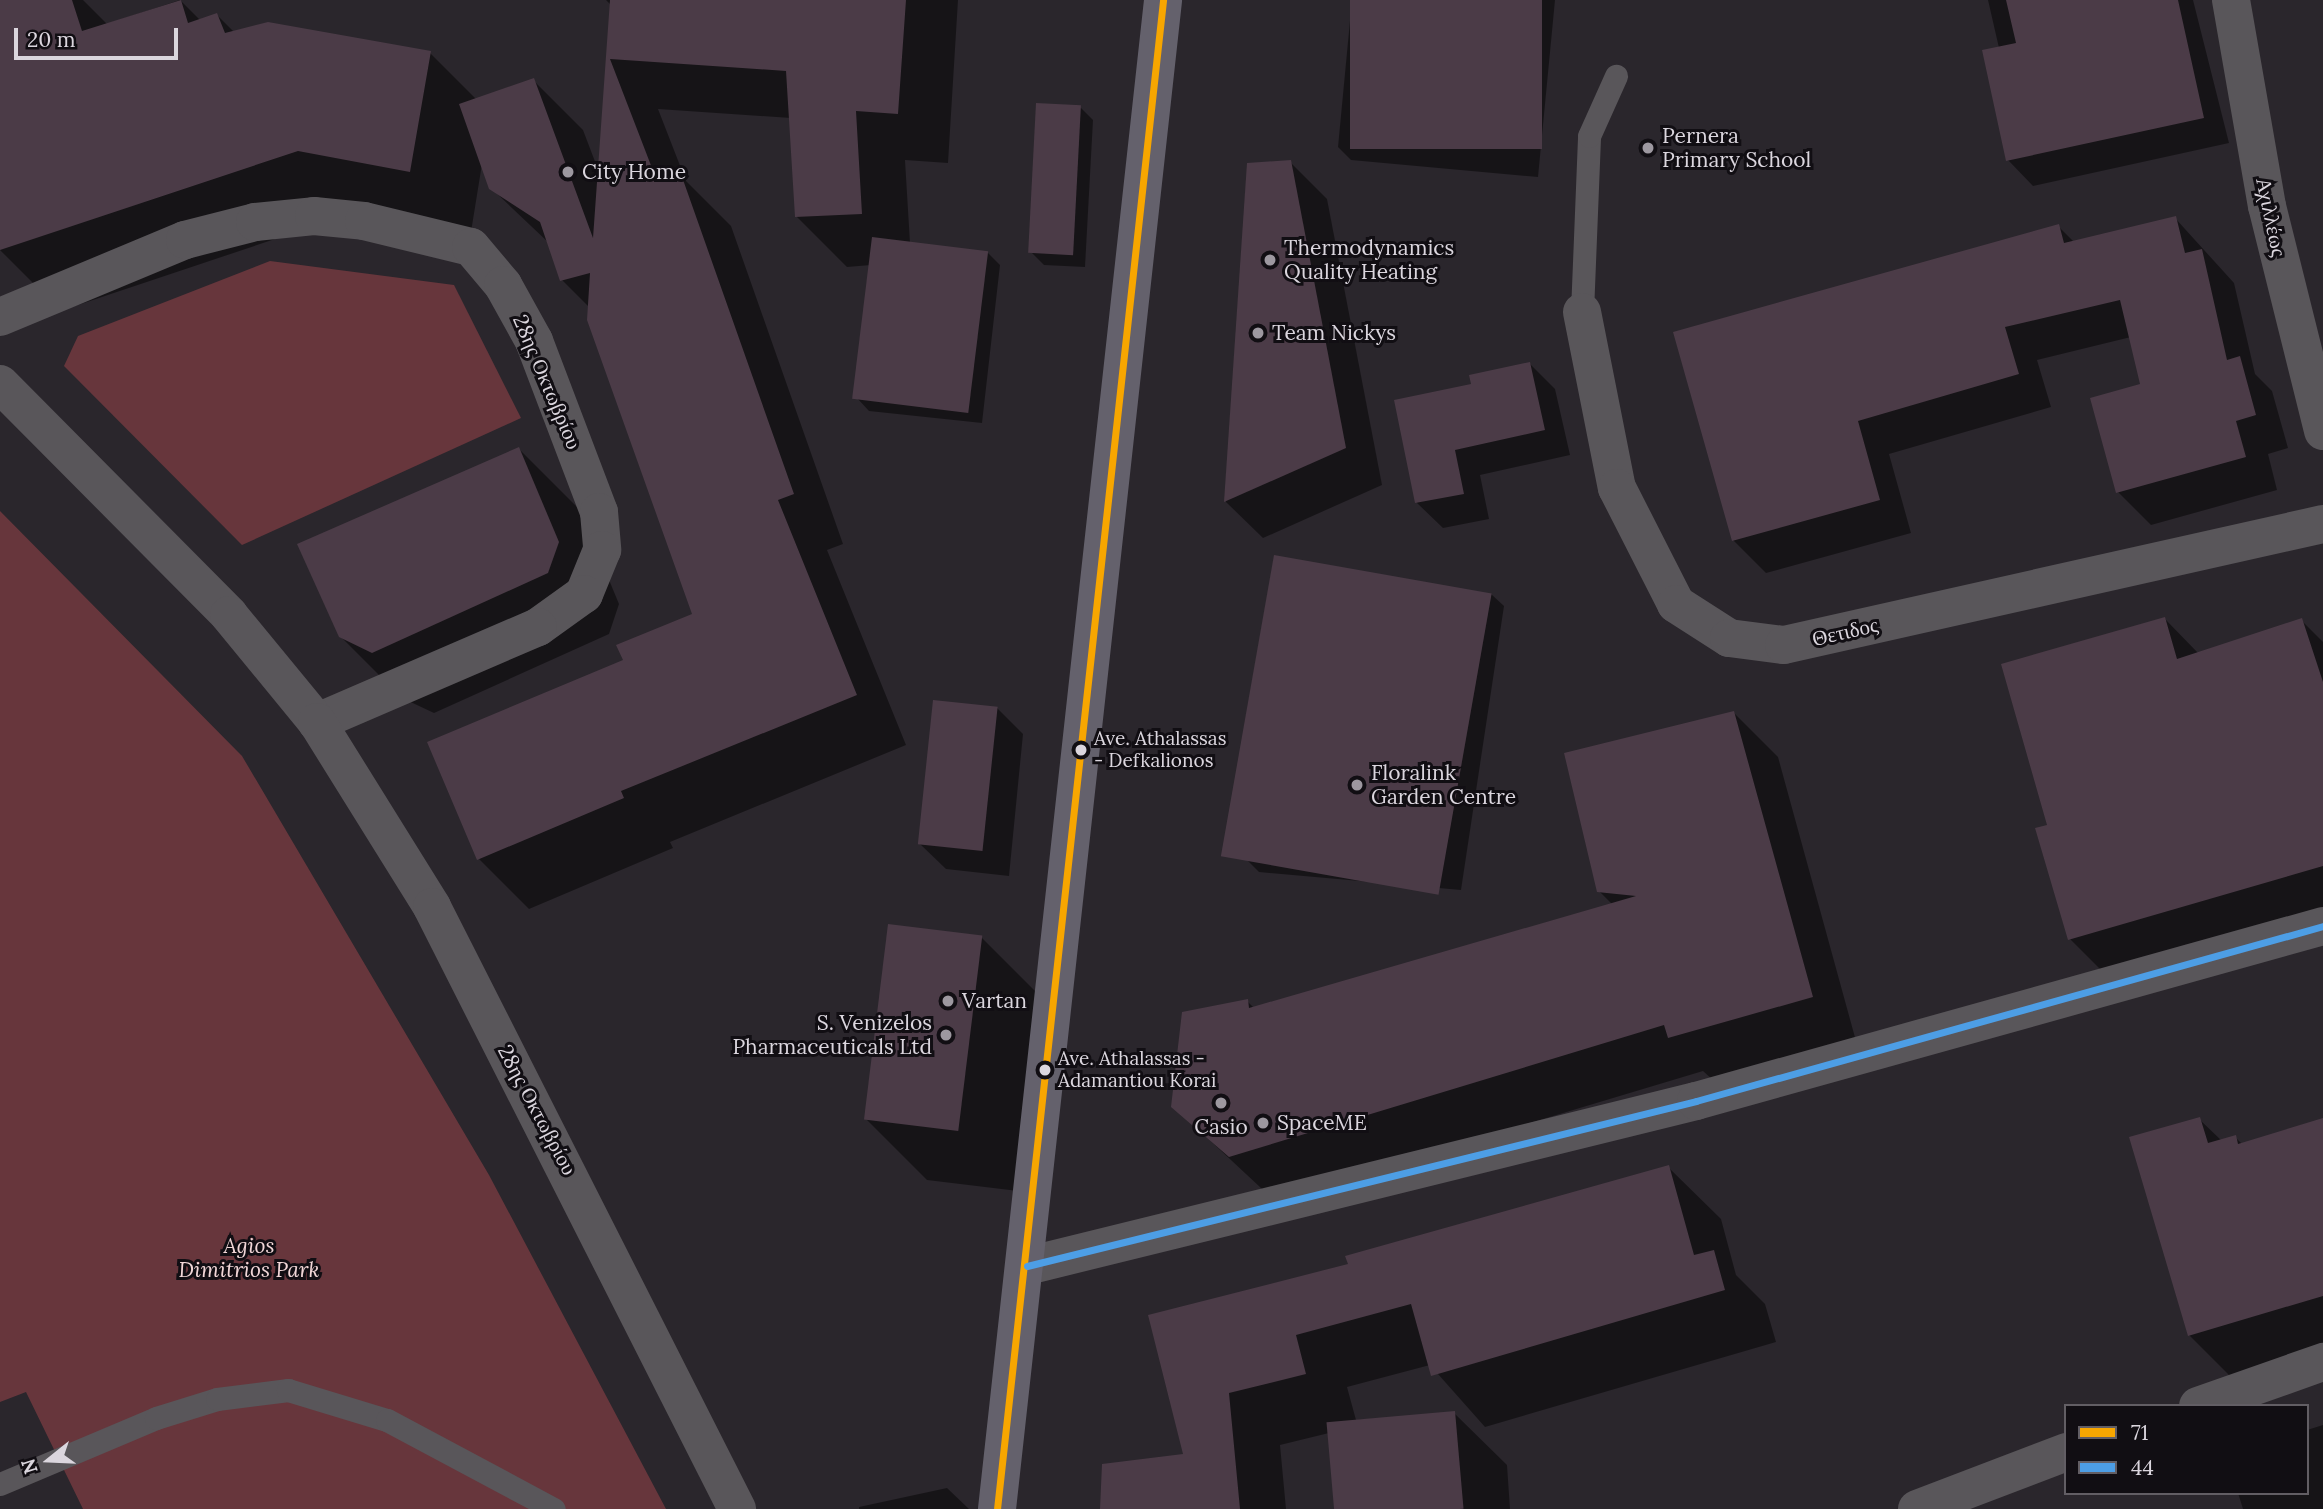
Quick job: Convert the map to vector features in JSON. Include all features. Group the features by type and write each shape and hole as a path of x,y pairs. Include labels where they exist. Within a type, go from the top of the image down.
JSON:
{"main road":[{"path":"997,1509 1027,1266 1163,0"}],"street":[{"name":"Αχιλλέως","path":"2231,0 2267,206 2323,431"},
{"name":"28ης Οκτωβρίου","path":"0,317 184,240 255,222 314,216 364,221 471,247 503,285 534,341 599,512 602,550 584,594 538,627 317,722"},
{"name":"Θετιδος","path":"1582,312 1617,488 1676,604 1729,638 1784,645 2323,524"},
{"name":"28ης Οκτωβρίου","path":"0,384 229,615 317,722 432,907 737,1509"},
{"path":"1027,1266 1696,1101 2323,926"},
{"path":"2204,1404 2323,1362"},
{"path":"1917,1509 2064,1453"}],"lane":[{"path":"1582,312 1590,136 1616,76"},
{"path":"0,1484 156,1418 217,1399 288,1390 387,1420 554,1509"}],"green space":[{"path":"270,261 454,285 521,418 242,545 64,366 78,336"},
{"name":"Agios Dimitrios Park","path":"0,511 242,756 489,1175 666,1509 83,1509 26,1392 0,1402"}],"building":[{"path":"0,0 72,0 82,31 181,0 188,23 217,13 225,33 268,22 431,51 410,172 298,151 0,250"},
{"path":"610,0 906,0 898,114 856,111 862,214 795,217 786,71 610,59 657,181 681,174 794,494 778,500 857,695 621,791 624,798 477,860 427,742 623,660 616,645 692,614 587,320 590,273 560,281 540,222 489,189 459,104 534,78 593,238"},
{"path":"1350,0 1542,0 1542,149 1350,149"},
{"path":"2006,0 2178,0 2204,118 2006,161 1982,50 2016,43"},
{"path":"1036,103 1081,105 1073,255 1028,253"},
{"path":"1291,160 1346,448 1224,502 1247,163"},
{"path":"2176,216 2185,253 2202,249 2227,360 2240,356 2256,415 2236,421 2246,457 2116,493 2090,398 2140,384 2120,300 2005,327 2019,374 1858,421 1880,500 1732,541 1673,332 2059,224 2064,243"},
{"path":"872,237 988,251 968,413 852,399"},
{"path":"1530,362 1545,430 1455,450 1464,494 1415,503 1394,400 1471,384 1469,375"},
{"path":"519,447 559,542 548,573 372,653 339,637 297,544"},
{"name":"Floralink Garden Centre","path":"1274,555 1492,593 1439,895 1221,856"},
{"path":"2165,617 2177,659 2302,618 2323,682 2323,866 2068,940 2035,828 2047,825 2001,664"},
{"path":"933,700 998,707 982,851 918,844"},
{"path":"1734,711 1813,997 1668,1038 1664,1025 1229,1157 1171,1107 1182,1012 1248,999 1249,1008 1636,896 1597,892 1564,753"},
{"path":"888,924 982,936 958,1131 864,1120"},
{"path":"2200,1117 2208,1143 2236,1135 2238,1144 2323,1118 2323,1296 2188,1336 2129,1137"},
{"path":"1669,1165 1694,1255 1714,1250 1725,1290 1431,1376 1411,1304 1296,1335 1306,1374 1229,1393 1240,1509 1100,1509 1102,1464 1183,1454 1148,1315 1348,1264 1345,1256"},
{"path":"1455,1411 1464,1509 1334,1509 1326,1422"}],"transit line":[{"name":"71","path":"997,1509 1163,0"},
{"name":"44","path":"1027,1266 1696,1101 2323,926"}],"place":[{"name":"Pernera Primary School","path":"1648,148"},
{"name":"City Home","path":"568,172"},
{"name":"Thermodynamics Quality Heating","path":"1270,260"},
{"name":"Team Nickys","path":"1258,333"},
{"name":"Ave. Athalassas - Defkalionos","path":"1081,750"},
{"name":"Floralink Garden Centre","path":"1357,785"},
{"name":"Vartan","path":"948,1001"},
{"name":"S. Venizelos Pharmaceuticals Ltd","path":"946,1035"},
{"name":"Ave. Athalassas - Adamantiou Korai","path":"1045,1070"},
{"name":"Casio","path":"1221,1103"},
{"name":"SpaceME","path":"1263,1123"}]}
